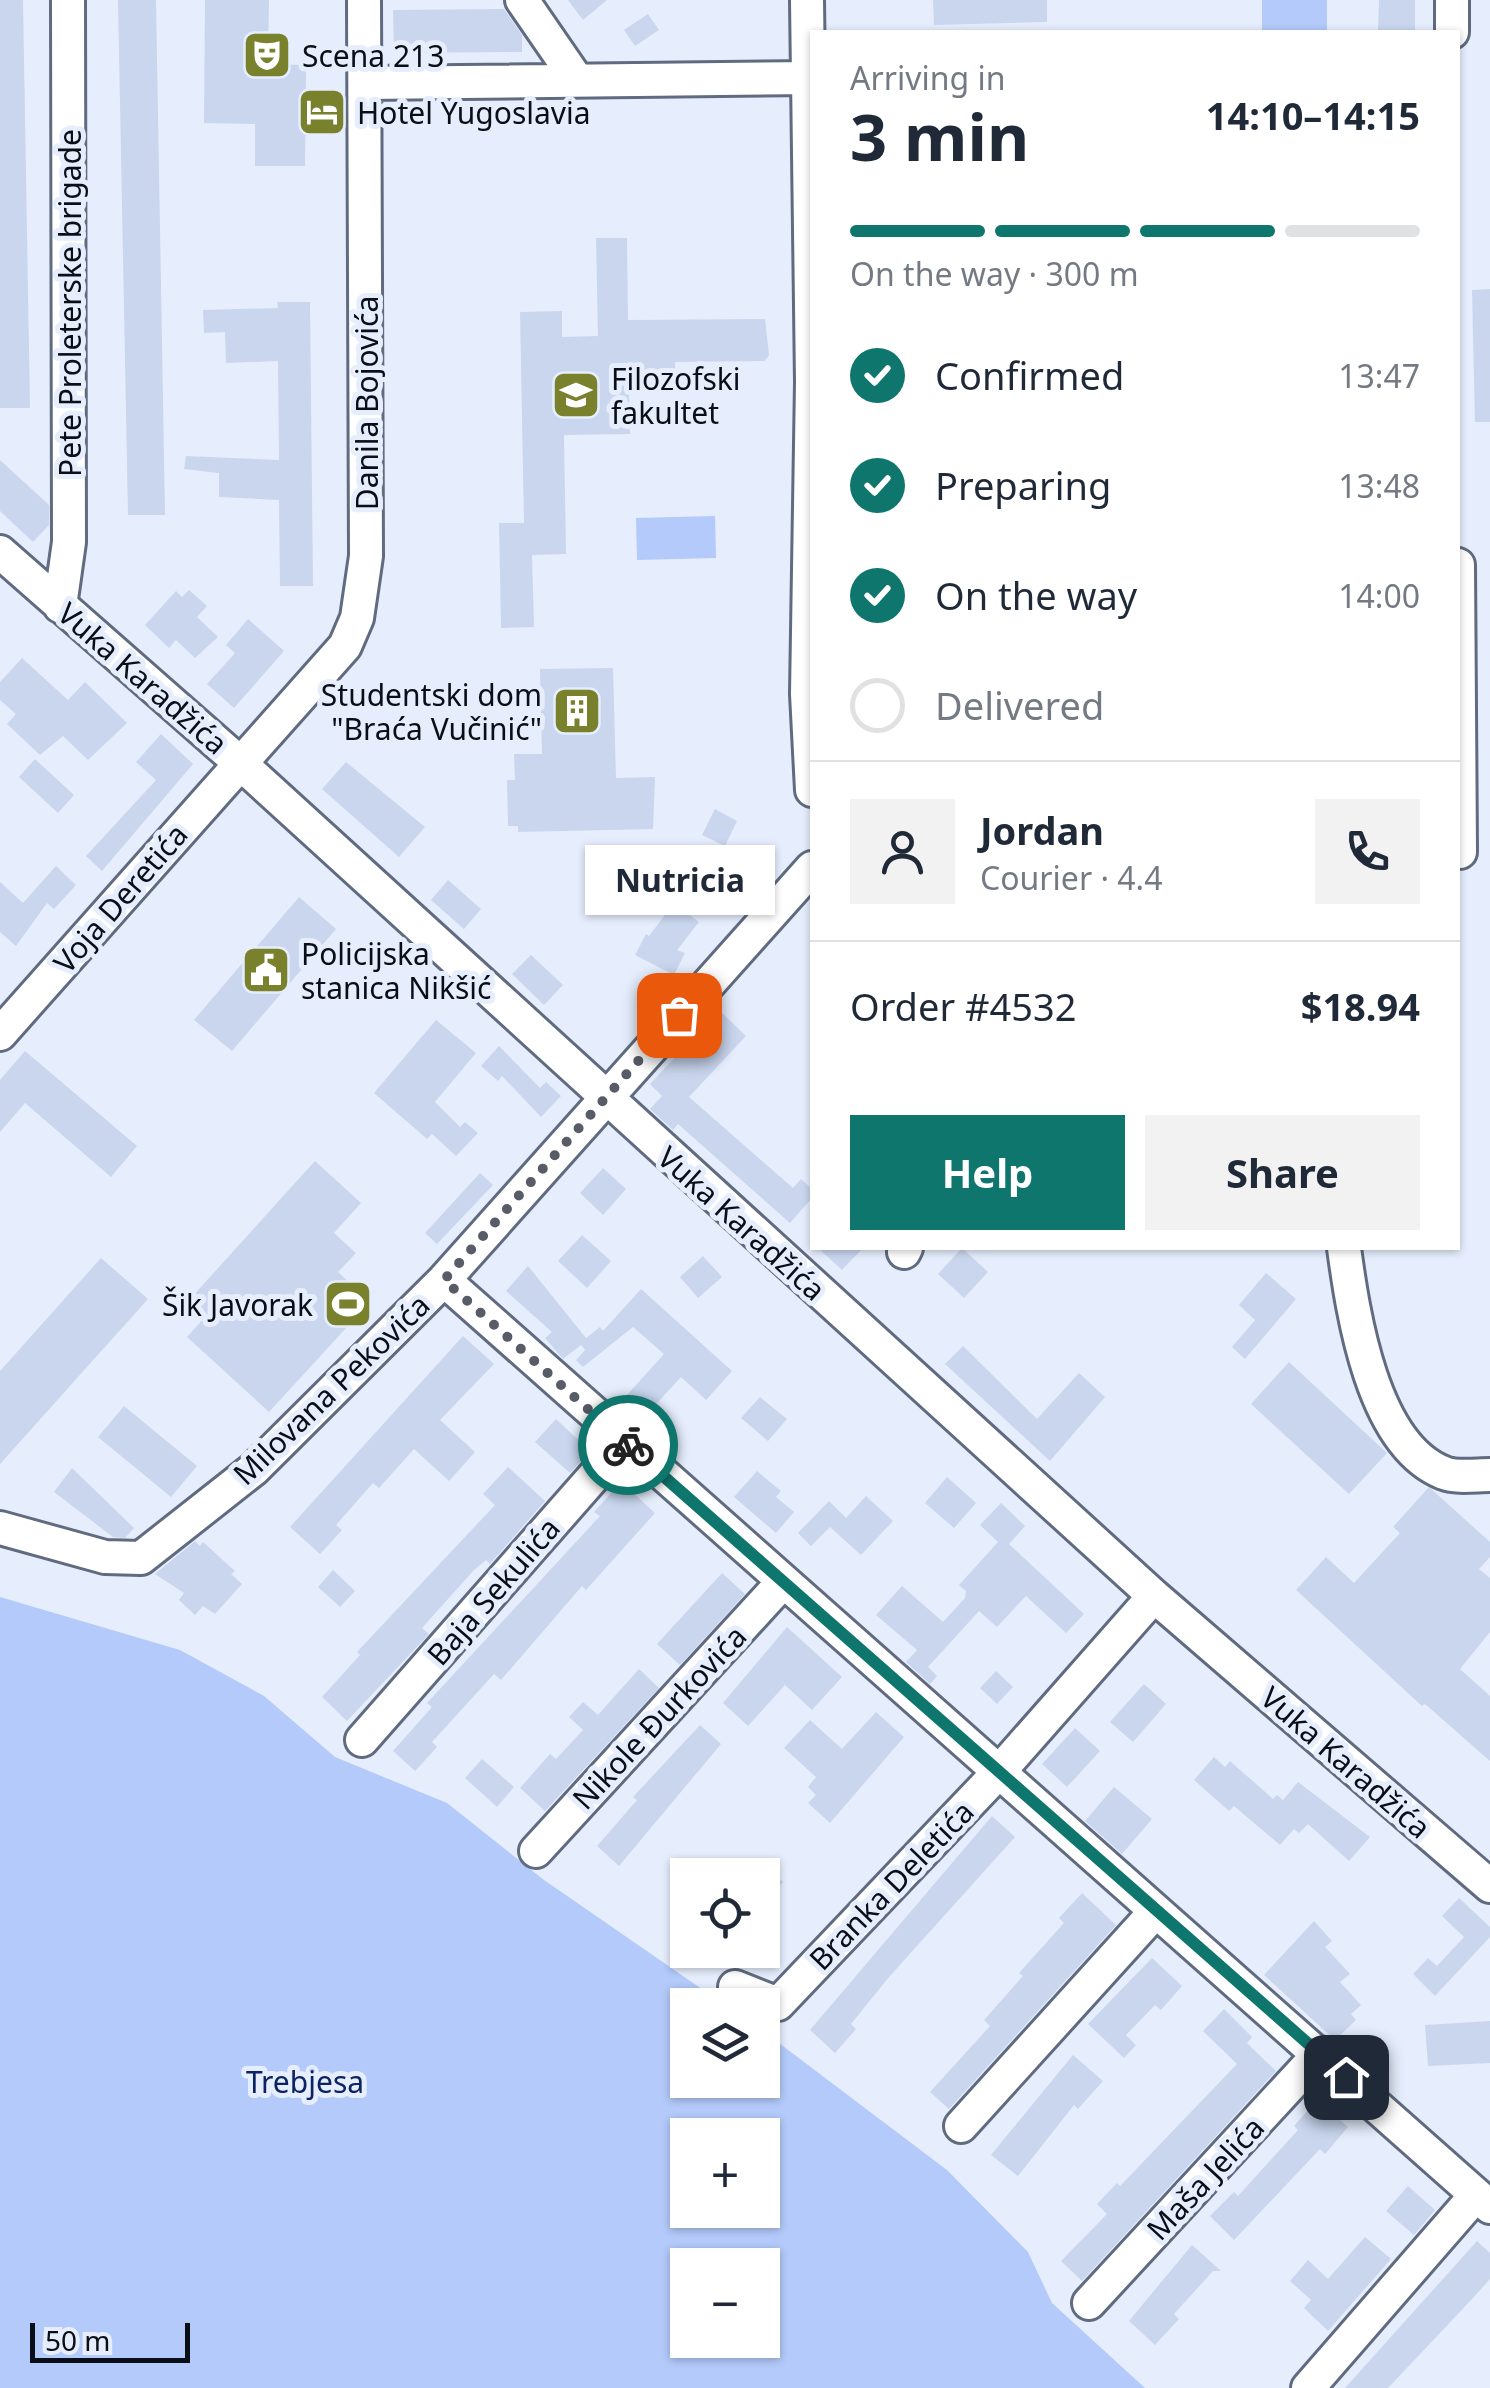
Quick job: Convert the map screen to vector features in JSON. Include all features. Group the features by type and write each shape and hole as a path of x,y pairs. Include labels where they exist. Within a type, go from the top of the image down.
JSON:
{"street":[{"name":"Pete Proleterske brigade","path":"60,606 69,542 68,0"},
{"name":"Danila Bojovića","path":"240,762 346,646 364,589 364,0"},
{"path":"522,0 577,80"},
{"path":"366,83 810,78 807,0"},
{"path":"1452,0 1452,30"},
{"path":"810,490 810,752"},
{"name":"Vuka Karadžića","path":"0,552 240,762 1154,1596 1490,1886"},
{"path":"1460,617 1469,852"},
{"name":"Voja Deretića","path":"7,1014 240,762"},
{"name":"Milovana Pekovića","path":"0,1528 105,1557 140,1558 268,1456 444,1280 810,870"},
{"path":"1344,1250 1352,1311 1378,1398 1414,1455 1446,1474 1490,1475"},
{"path":"444,1280 1483,2201 1308,2388"},
{"name":"Baja Sekulića","path":"362,1740 624,1442"},
{"name":"Nikole Đurkovića","path":"536,1851 782,1583"},
{"name":"Branka Deletića","path":"780,2002 998,1772 1154,1596"},
{"path":"961,2126 1156,1912"},
{"name":"Maša Jelića","path":"1090,2303 1320,2053"}],"green space":[{"path":"1262,0 1327,0 1327,30 1262,30"},
{"path":"715,516 716,558 637,560 636,518"},
{"name":"Trebjesa","path":"0,1597 180,1650 264,1696 335,1757 447,1803 544,1880 700,1988 670,1988 670,2098 780,2098 780,2044 947,2170 1028,2252 1052,2303 1145,2388 0,2388"}],"building":[{"path":"0,0 23,0 30,408 0,408"},
{"path":"118,0 156,0 165,515 128,515"},
{"path":"205,0 269,0 268,64 306,65 305,166 255,166 255,124 204,123"},
{"path":"568,0 607,0 583,20"},
{"path":"933,0 1047,0 1047,22 934,25"},
{"path":"1379,0 1415,0 1415,30 1378,30"},
{"path":"504,9 522,35 522,52 394,53 393,10"},
{"path":"648,14 659,30 635,46 624,30"},
{"name":"Filozofski fakultet","path":"596,238 627,238 628,320 765,319 769,355 765,361 675,362 676,391 629,391 630,434 564,435 566,554 532,555 534,627 501,628 499,523 524,523 520,312 562,311 562,337 598,336"},
{"path":"1490,289 1490,422 1475,422 1472,290"},
{"path":"277,302 310,302 313,586 280,586 279,500 219,497 219,473 184,469 186,456 279,460 278,361 226,363 225,332 204,333 203,310 278,308"},
{"path":"0,460 49,505 49,525 33,542 0,511"},
{"path":"189,590 207,606 197,617 218,637 195,658 176,640 169,648 145,625 176,591 182,597"},
{"path":"248,619 284,651 234,708 207,684 235,653 226,645"},
{"path":"22,658 68,700 85,682 127,723 88,760 63,736 40,755 7,724 16,714 0,700 0,682"},
{"name":"Studentski dom \"Braća Vučinić\"","path":"613,668 616,778 655,777 653,829 518,832 518,826 508,826 507,780 515,780 514,754 542,754 540,669"},
{"path":"161,734 193,764 102,871 86,856 156,780 136,762"},
{"path":"35,759 74,795 58,813 19,777"},
{"path":"346,762 425,827 399,857 322,789"},
{"path":"715,809 737,821 725,846 702,835"},
{"path":"56,866 76,885 54,909 47,903 16,946 0,932 0,882 23,903"},
{"path":"448,880 481,909 464,929 431,900"},
{"path":"299,897 336,929 232,1051 194,1020"},
{"path":"674,903 699,922 677,950 685,953 674,975 635,955 646,934 649,936"},
{"path":"531,955 563,985 544,1005 512,974"},
{"path":"719,1010 746,1036 689,1097 793,1188 801,1179 810,1187 810,1200 790,1223 678,1124 673,1130 650,1109 662,1096 650,1084"},
{"path":"436,1020 476,1053 435,1102 460,1127 465,1122 478,1133 456,1156 432,1134 427,1139 374,1093"},
{"path":"499,1046 540,1088 546,1082 561,1096 541,1117 502,1076 498,1081 481,1066"},
{"path":"25,1051 137,1146 111,1177 25,1103 0,1132 0,1080"},
{"path":"315,1161 361,1203 334,1233 356,1253 338,1272 370,1302 269,1412 187,1337 207,1315 190,1299"},
{"path":"603,1168 626,1189 603,1215 580,1193"},
{"path":"480,1173 493,1185 437,1244 425,1233"},
{"path":"582,1235 611,1261 587,1288 558,1261"},
{"path":"820,1250 861,1250 842,1270"},
{"path":"960,1250 988,1272 964,1298 938,1274"},
{"path":"703,1256 722,1277 698,1298 680,1277"},
{"path":"101,1258 148,1299 0,1464 0,1371"},
{"path":"528,1266 586,1338 600,1327 603,1331 641,1289 732,1371 706,1400 681,1377 638,1424 618,1405 664,1354 633,1327 583,1367 576,1360 585,1350 581,1345 563,1359 545,1338 552,1332 506,1291"},
{"path":"1266,1273 1296,1299 1245,1359 1232,1347 1255,1320 1239,1305"},
{"path":"463,1336 494,1364 440,1420 475,1452 449,1481 414,1449 379,1488 373,1483 336,1525 342,1530 320,1554 290,1527"},
{"path":"963,1346 1037,1419 1079,1373 1105,1397 1050,1461 945,1364"},
{"path":"1289,1362 1387,1453 1349,1494 1251,1404"},
{"path":"760,1397 787,1419 768,1441 741,1418"},
{"path":"124,1406 197,1466 171,1497 98,1437"},
{"path":"556,1419 590,1451 570,1473 535,1442"},
{"path":"508,1467 545,1501 490,1564 486,1560 474,1570 422,1628 429,1634 347,1721 322,1697 360,1655 357,1652 495,1505 483,1494"},
{"path":"72,1468 134,1528 125,1538 113,1537 54,1492"},
{"path":"757,1471 781,1491 776,1497 794,1512 776,1533 734,1497"},
{"path":"947,1477 976,1503 954,1528 925,1503"},
{"path":"621,1482 655,1513 586,1590 582,1586 501,1680 494,1674 432,1742 437,1747 415,1771 393,1751 432,1707 427,1703 600,1516 594,1512"},
{"path":"1429,1487 1490,1542 1490,1557 1479,1569 1490,1578 1490,1632 1460,1669 1490,1696 1490,1761 1425,1704 1422,1706 1296,1590 1326,1557 1354,1583 1400,1533 1393,1527"},
{"path":"866,1496 893,1521 861,1555 830,1527 811,1546 798,1533 829,1501 846,1518"},
{"path":"1001,1503 1025,1526 1009,1544 1084,1614 1066,1633 1026,1596 997,1627 979,1611 928,1667 937,1676 930,1684 906,1662 917,1650 876,1615 902,1586 943,1622 965,1598 966,1591 959,1585 998,1542 980,1525"},
{"path":"195,1541 200,1546 203,1542 235,1571 231,1574 242,1584 215,1614 203,1606 195,1615 179,1600 184,1593 155,1574"},
{"path":"333,1570 355,1591 340,1607 318,1587"},
{"path":"722,1573 745,1594 680,1665 657,1644"},
{"path":"787,1627 842,1677 812,1710 785,1685 748,1726 723,1703"},
{"path":"639,1669 659,1688 545,1811 520,1788 550,1754 556,1759 583,1730 569,1717 583,1702 598,1715"},
{"path":"996,1671 1013,1687 997,1704 980,1688"},
{"path":"1144,1684 1166,1704 1133,1742 1110,1722"},
{"path":"876,1712 904,1737 830,1823 808,1803 816,1795 808,1787 816,1777 784,1748 810,1720 842,1749"},
{"path":"700,1725 721,1744 619,1866 597,1846 637,1800 633,1797"},
{"path":"1075,1728 1100,1751 1067,1787 1042,1764"},
{"path":"1214,1757 1225,1767 1230,1761 1273,1799 1277,1795 1283,1800 1298,1782 1370,1837 1349,1861 1308,1824 1299,1833 1294,1829 1280,1845 1234,1806 1229,1811 1194,1780"},
{"path":"482,1759 514,1787 497,1807 465,1778"},
{"path":"1114,1787 1152,1819 1122,1854 1085,1821"},
{"path":"992,1816 1015,1837 889,1977 851,2024 856,2029 835,2053 810,2030"},
{"path":"1082,1893 1116,1925 949,2109 930,2092 990,2026 984,2020 1064,1923 1059,1918"},
{"path":"1459,1898 1490,1927 1490,1937 1435,1996 1413,1974 1428,1958 1437,1966 1464,1937 1442,1916"},
{"path":"1314,1921 1332,1941 1325,1947 1350,1974 1340,1982 1361,2005 1351,2014 1356,2020 1335,2040 1264,1975"},
{"path":"1152,1958 1182,1986 1161,2010 1155,2005 1126,2035 1136,2045 1124,2058 1088,2024"},
{"path":"1224,2009 1252,2037 1247,2043 1276,2071 1082,2281 1061,2261 1107,2214 1097,2204 1117,2183 1120,2186 1237,2064 1203,2031"},
{"path":"1490,2021 1490,2063 1428,2066 1425,2025"},
{"path":"1073,2055 1103,2081 1078,2109 1074,2105 1018,2176 991,2155"},
{"path":"1317,2100 1348,2127 1325,2154 1320,2149 1234,2240 1210,2216 1234,2192 1238,2196 1298,2130 1294,2126"},
{"path":"1408,2186 1435,2210 1414,2235 1386,2211"},
{"path":"1365,2237 1391,2259 1328,2331 1304,2308 1311,2300 1290,2281 1308,2260 1328,2279"},
{"path":"1477,2241 1490,2253 1490,2279 1473,2298 1388,2388 1345,2388"},
{"path":"1192,2245 1221,2271 1213,2271 1174,2314 1179,2319 1155,2345 1129,2321"}],"way so far":[{"path":"628,1445 444,1280 679,1015"}],"place":[{"name":"Scena 213","path":"267,55"},
{"name":"Hotel Yugoslavia","path":"322,112"},
{"name":"Filozofski fakultet","path":"576,395"},
{"name":"Studentski dom \"Braća Vučinić\"","path":"577,711"},
{"name":"Policijska stanica Nikšić","path":"266,970"},
{"name":"Nutricia","path":"679,1015"},
{"name":"Šik Javorak","path":"348,1304"}],"route":[{"path":"628,1445 1346,2077"}]}
